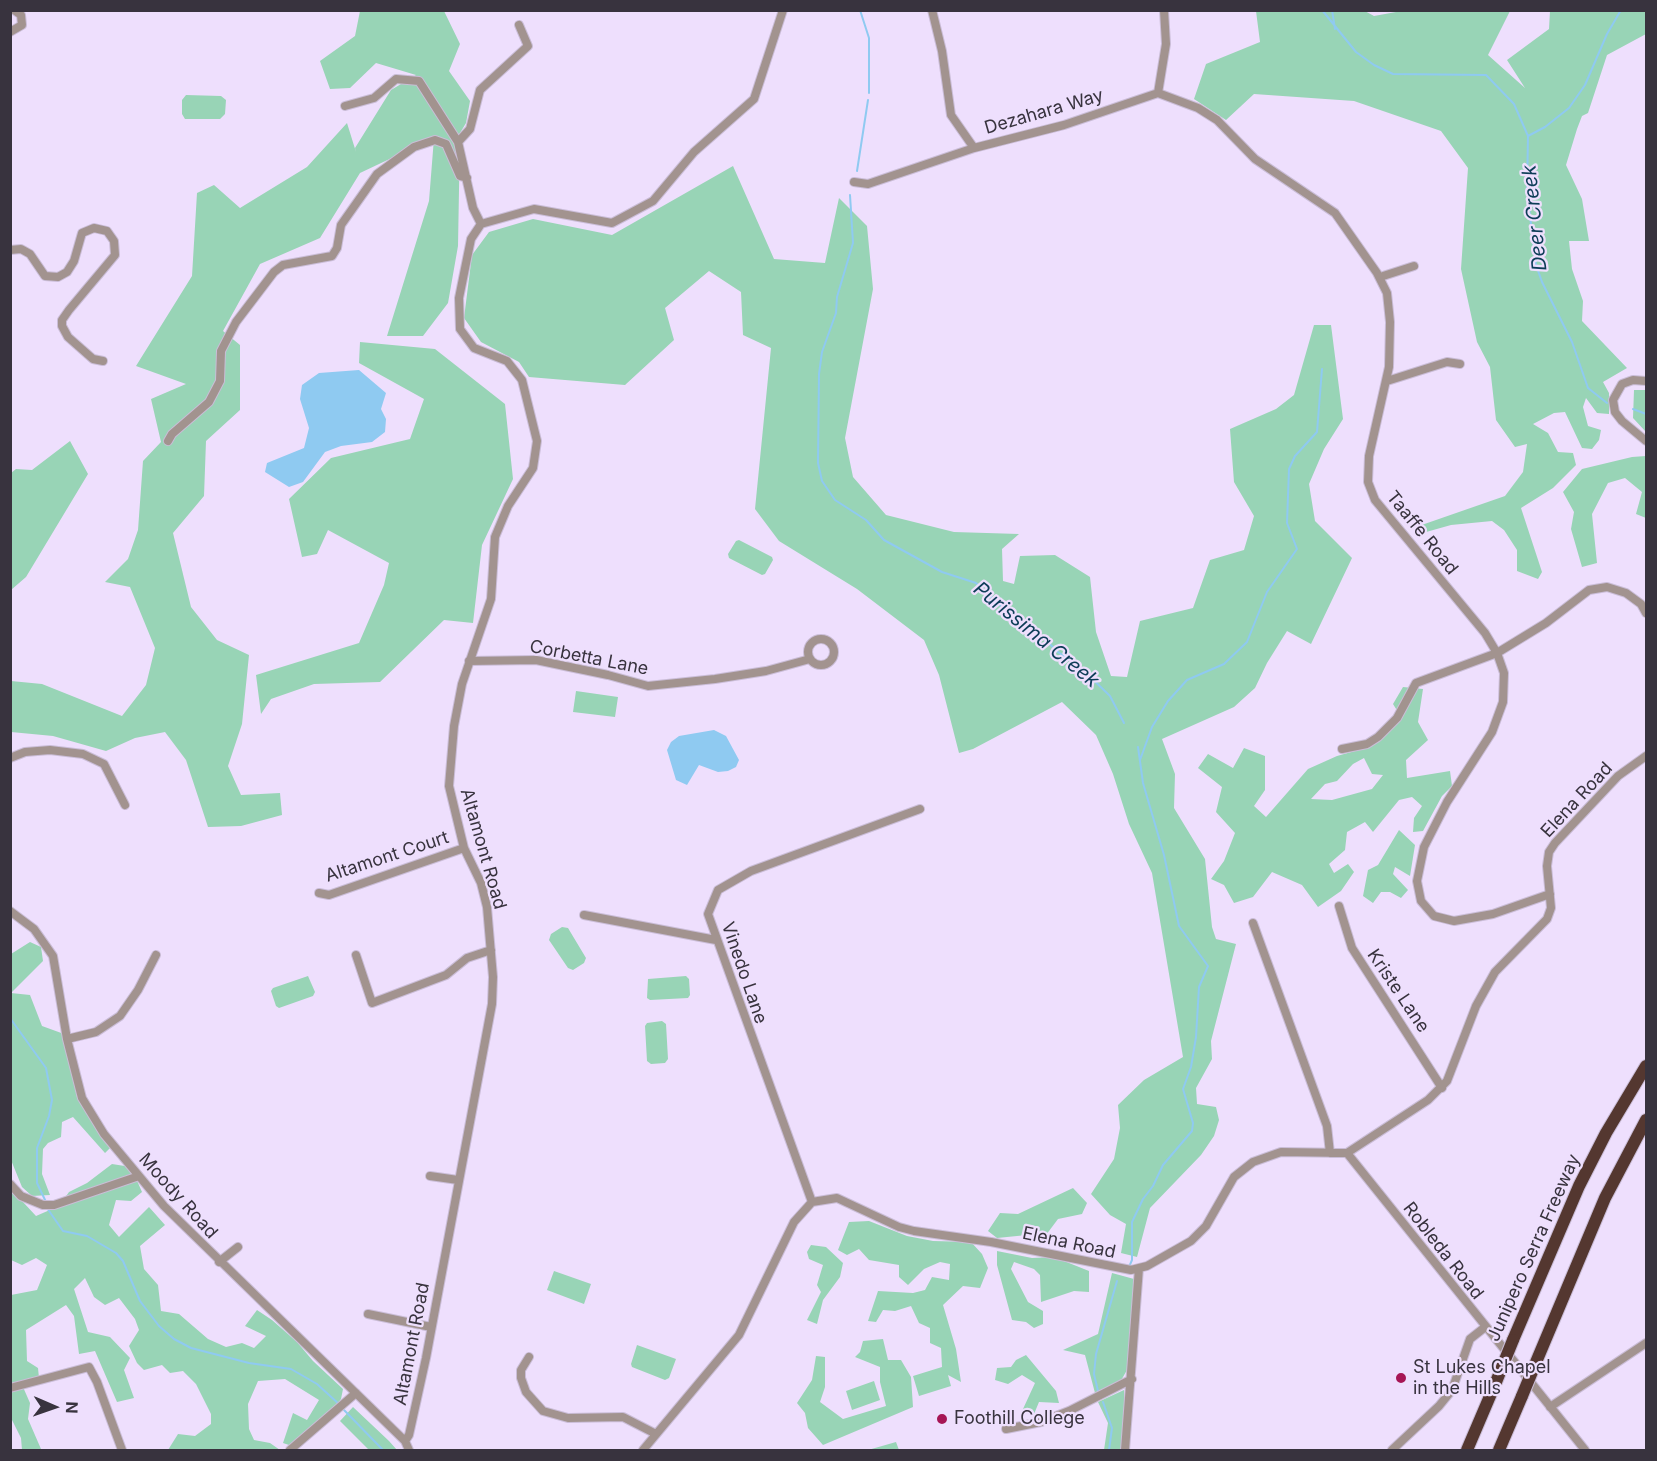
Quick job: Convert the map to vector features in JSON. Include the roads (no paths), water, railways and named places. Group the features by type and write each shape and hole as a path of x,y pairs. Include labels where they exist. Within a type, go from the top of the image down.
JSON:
{"highway":[{"name":"Junipero Serra Freeway","path":"1467,1450 1579,1186 1606,1133 1647,1066"},
{"path":"1499,1450 1605,1198 1647,1120"}],"street":[{"path":"10,32 22,25 21,15 14,10"},
{"path":"345,106 374,98 396,79 419,81 458,142 473,208 481,224 534,209 612,223 653,201 694,152 754,99 783,10"},
{"name":"Dezahara Way","path":"932,10 942,51 951,115 974,148 1068,124 1158,93"},
{"path":"1158,93 1166,44 1164,10"},
{"path":"458,142 470,129 480,90 528,46 519,25"},
{"name":"Taaffe Road","path":"1158,93 1198,108 1217,120 1255,159 1335,213 1380,278 1387,293 1390,322 1387,381 1369,456 1368,483 1375,500 1485,633 1497,653 1504,673 1503,702 1492,732 1432,829 1419,866 1418,893 1425,908 1434,916 1454,921 1493,914 1550,894"},
{"path":"168,441 172,434 209,402 220,381 221,351 255,297 283,265 332,256 338,248 340,225 377,174 414,147 435,140 446,144 460,176 467,178"},
{"path":"854,182 868,184 974,148"},
{"name":"Altamont Road","path":"405,1442 409,1435 432,1327 492,1004 487,907 481,883 464,848 449,786 454,726 469,661 491,599 495,537 508,506 533,468 537,441 522,380 507,361 474,348 460,329 459,298 464,267 471,239 481,224"},
{"path":"10,250 21,249 30,254 45,276 58,277 67,272 74,261 82,233 94,228 107,231 114,241 115,255 62,320 68,337 93,359 103,362"},
{"path":"1380,278 1414,266"},
{"path":"1387,381 1447,362 1460,364"},
{"path":"1647,381 1634,380 1622,384 1613,400 1615,412 1622,421 1647,441"},
{"path":"1342,749 1366,744 1378,737 1397,718 1416,683 1497,653 1546,623 1589,590 1607,587 1626,592 1641,604 1647,613"},
{"name":"Corbetta Lane","path":"469,661 536,660 648,686 766,671 810,659"},
{"path":"10,758 25,752 50,750 83,754 104,764 125,805"},
{"name":"Elena Road","path":"812,1202 837,1198 899,1227 914,1231 991,1242 1123,1269 1139,1268 1191,1241 1206,1226 1234,1176 1252,1162 1281,1152 1347,1153 1442,1088 1451,1073 1476,1006 1490,979 1504,960 1547,919 1551,908 1547,866 1549,852 1618,776 1647,756"},
{"name":"Vinedo Lane","path":"812,1202 708,914 718,890 751,871 920,809"},
{"name":"Altamont Court","path":"319,893 329,895 464,848"},
{"name":"Kriste Lane","path":"1339,906 1352,948 1442,1088"},
{"name":"Moody Road","path":"10,911 34,929 53,956 67,1039 82,1098 104,1134 139,1176 219,1262 356,1393 405,1442 408,1450"},
{"path":"584,915 716,940"},
{"path":"1253,923 1327,1126 1330,1153"},
{"path":"356,954 372,1003 446,975 466,958 491,950"},
{"path":"67,1039 96,1032 120,1016 138,990 156,955"},
{"name":"Robleda Road","path":"1347,1153 1484,1328 1585,1450"},
{"path":"10,1184 21,1196 43,1205 54,1205 139,1176"},
{"path":"430,1176 458,1180"},
{"path":"643,1450 739,1335 794,1222 812,1202"},
{"path":"219,1262 238,1247"},
{"path":"1125,1450 1139,1268"},
{"path":"368,1314 432,1327"},
{"path":"1392,1450 1439,1406 1452,1390 1470,1339 1484,1328"},
{"path":"1550,1407 1647,1343"},
{"path":"529,1357 521,1370 521,1378 526,1392 543,1411 568,1418 623,1417 656,1434"},
{"path":"10,1388 89,1367 104,1399 122,1450"},
{"path":"1006,1429 1041,1422 1069,1411 1132,1379"},
{"path":"290,1450 356,1393"}],"water":[{"path":"359,370 386,393 381,409 386,419 385,432 372,442 341,446 325,452 303,482 289,487 265,472 267,463 304,448 309,428 300,399 302,385 319,373"},
{"path":"714,730 726,736 739,760 736,767 718,772 699,765 687,785 676,780 667,750 671,742 679,736"}],"waterway":[{"name":"Purissima Creek","path":"860,10 869,38 869,93"},
{"name":"Deer Creek","path":"1322,10 1356,52 1374,65 1393,74 1486,75 1514,104 1528,136 1527,191 1536,265 1572,342 1588,388 1607,403"},
{"name":"Deer Creek","path":"1332,10 1335,29"},
{"path":"1528,136 1545,127 1569,108 1585,85 1607,34 1621,10"},
{"name":"Purissima Creek","path":"857,171 868,100"},
{"name":"Purissima Creek","path":"850,195 853,243 837,297 836,313 822,352 819,374 818,463 822,481 835,500 866,520 884,540 942,572 976,583 1013,617 1035,630 1058,652 1080,667 1110,696 1124,723"},
{"path":"1140,760 1152,727 1168,701 1187,680 1224,664 1247,642 1267,592 1297,549 1287,523 1289,469 1295,456 1317,432 1322,369"},
{"name":"Deer Creek","path":"1633,409 1646,414"},
{"name":"Purissima Creek","path":"1129,1267 1132,1260 1132,1222 1163,1165 1192,1131 1193,1123 1183,1089 1191,1067 1196,1037 1199,987 1208,966 1179,926 1164,855 1143,783 1138,747"},
{"path":"10,1018 46,1068 52,1100 49,1116 37,1148 37,1183 46,1202"},
{"path":"47,1208 63,1231 87,1236 116,1253 123,1261 140,1301 159,1326 174,1339 191,1348 249,1363 291,1369 317,1384 340,1405"},
{"name":"Purissima Creek","path":"1098,1391 1094,1374 1096,1354 1117,1281"},
{"name":"Purissima Creek","path":"1103,1402 1112,1428 1109,1450"},
{"path":"344,1410 383,1450"}],"place":[{"name":"St Lukes Chapel in the Hills","path":"1401,1378"},
{"name":"Foothill College","path":"942,1419"}]}
